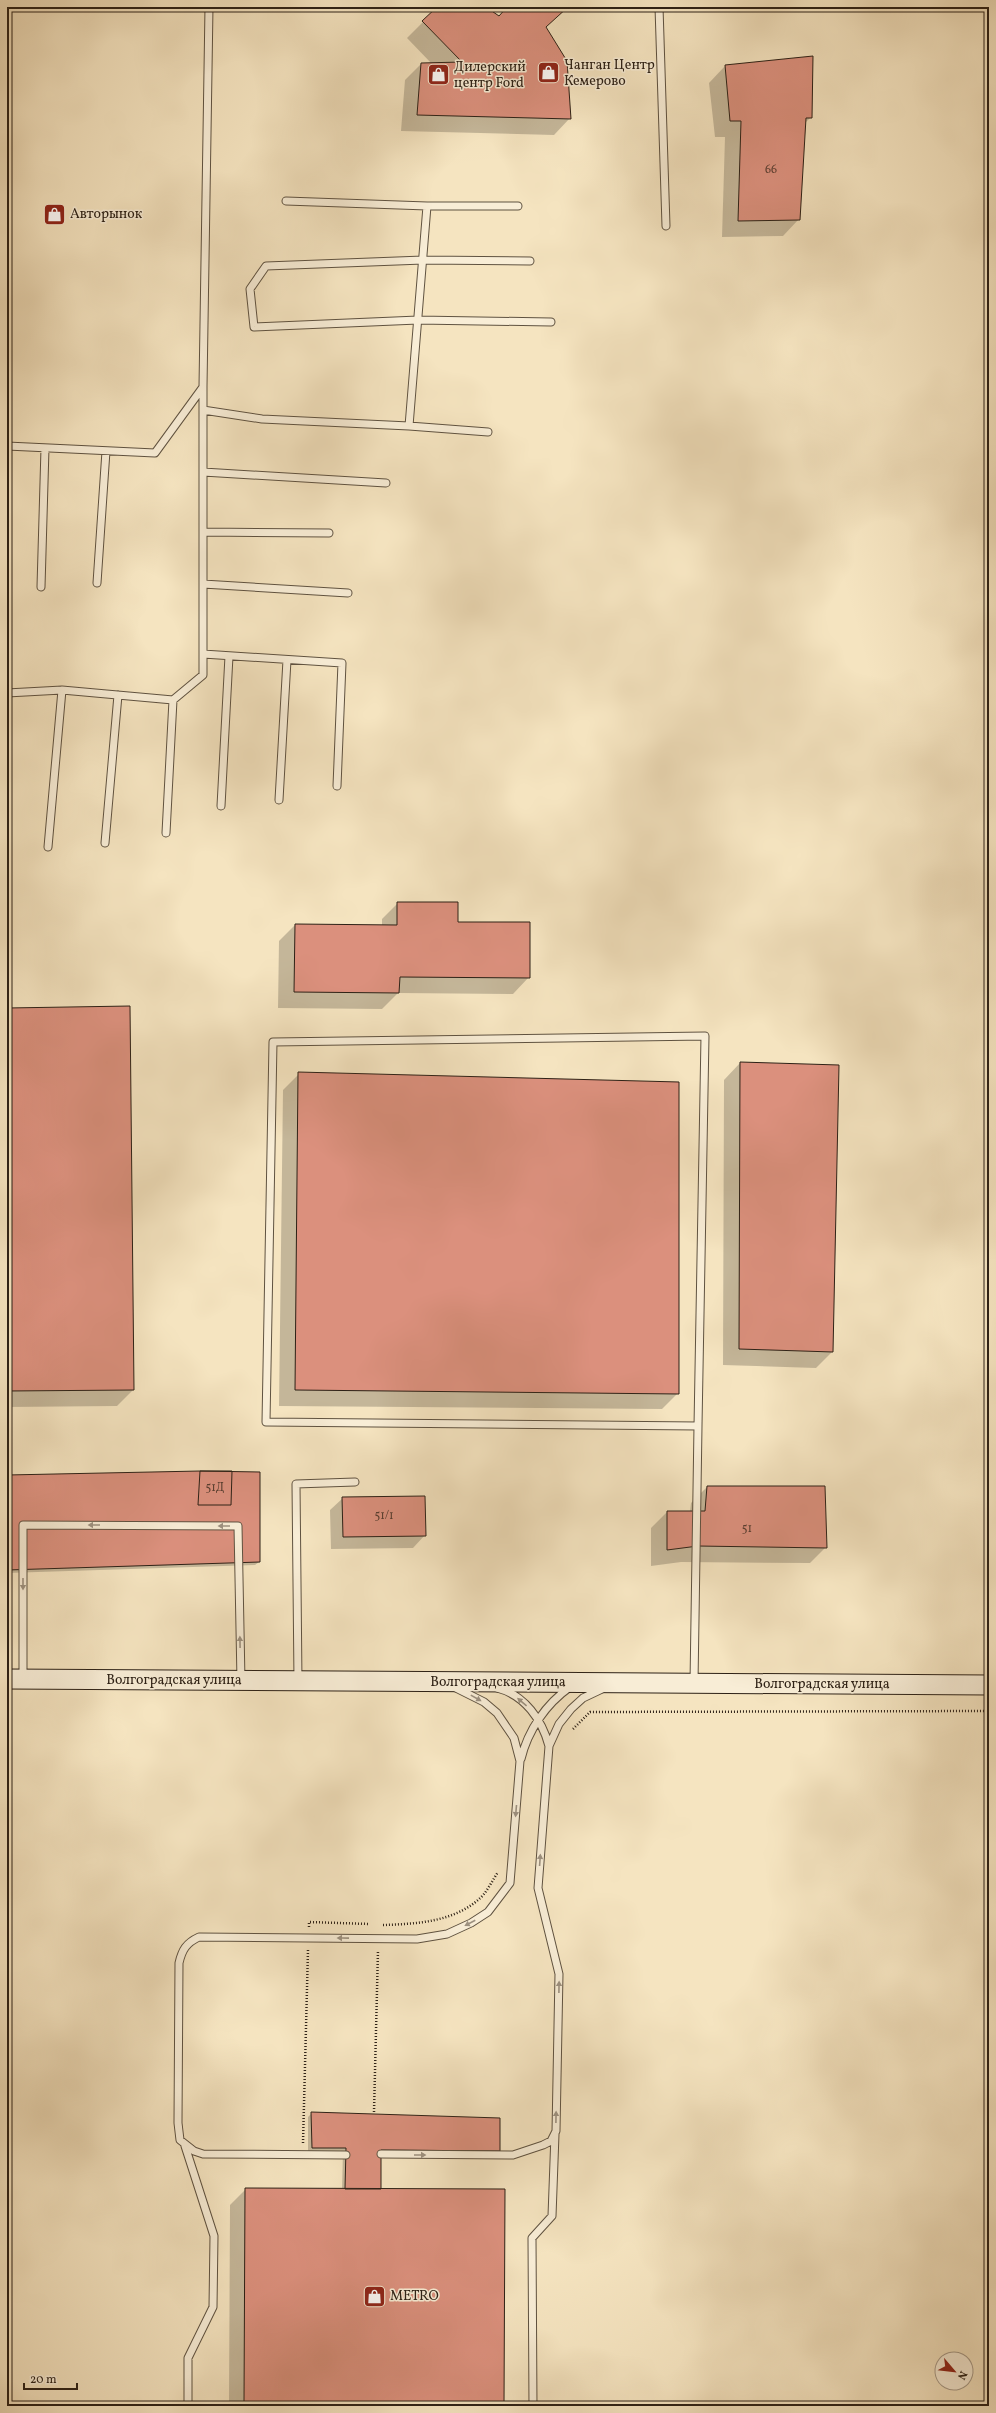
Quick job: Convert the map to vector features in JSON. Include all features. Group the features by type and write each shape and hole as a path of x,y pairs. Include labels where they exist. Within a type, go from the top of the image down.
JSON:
{"main road":[{"name":"Волгоградская улица","path":"15,1680 989,1685"}],"lane":[{"path":"7,693 62,690 173,700 203,675 203,387 209,7"},
{"path":"659,7 666,226"},
{"path":"286,201 427,206 518,206"},
{"path":"409,426 427,206"},
{"path":"530,261 422,260 266,266 250,289 254,327 418,320 551,322"},
{"path":"7,446 155,453 203,387"},
{"path":"203,410 262,419 409,426 488,432"},
{"path":"41,587 45,448"},
{"path":"97,584 106,451"},
{"path":"203,472 386,483"},
{"path":"203,532 329,533"},
{"path":"203,584 348,593"},
{"path":"203,654 342,663 337,786"},
{"path":"221,806 229,656"},
{"path":"279,800 287,660"},
{"path":"48,846 62,690"},
{"path":"105,843 118,695"},
{"path":"166,833 173,700"},
{"path":"694,1684 706,1036 273,1042 266,1422 698,1426"},
{"path":"298,1681 296,1484 355,1482"},
{"path":"15,1680 23,1526 238,1526 241,1681"},
{"path":"441,1682 463,1691 497,1713 514,1738 520,1761"},
{"path":"474,1682 500,1689 518,1698 539,1720 549,1746"},
{"path":"346,2155 203,2154 186,2146 180,2140 178,2123 179,1963 182,1950 189,1942 199,1937 418,1939 447,1934 471,1923 488,1912 510,1883 520,1761 528,1737 549,1704 575,1683"},
{"path":"533,2406 532,2238 552,2216 556,2131 559,1974 538,1888 549,1746 559,1724 583,1698 618,1683"},
{"path":"381,2154 513,2155 551,2141 556,2131"},
{"path":"186,2146 214,2236 213,2307 188,2358 188,2406"}],"path":[{"path":"570,1731 590,1712 989,1711"},
{"path":"302,2154 309,1922 378,1925 414,1924 458,1913 479,1900 501,1869 512,1865"},
{"path":"374,2112 378,1925"}],"building":[{"path":"437,7 486,7 499,16 507,7 568,7 546,27 567,61 571,119 417,115 421,63 462,62 422,21"},
{"path":"813,56 812,118 806,118 800,220 738,221 741,121 730,121 725,65"},
{"path":"397,902 458,902 458,922 530,922 530,978 400,977 399,993 294,992 295,924 397,925"},
{"path":"130,1006 134,1390 7,1391 7,1008"},
{"path":"740,1062 839,1065 833,1352 739,1349"},
{"path":"298,1072 679,1082 679,1394 295,1390"},
{"path":"200,1471 232,1471 231,1505 198,1505"},
{"path":"200,1471 260,1472 260,1562 7,1570 7,1475"},
{"path":"707,1486 825,1486 827,1548 698,1546 667,1550 667,1511 705,1511"},
{"path":"425,1496 426,1536 343,1537 342,1497"},
{"path":"311,2112 500,2118 500,2151 381,2150 381,2189 345,2189 346,2148 312,2148"},
{"name":"METRO","path":"245,2188 505,2189 504,2406 220,2406 220,2403 244,2403"}],"place":[{"name":"Чанган Центр Кемерово","path":"548,73"},
{"name":"Дилерский центр Ford","path":"438,75"},
{"name":"Авторынок","path":"55,214"},
{"name":"METRO","path":"375,2296"}]}
